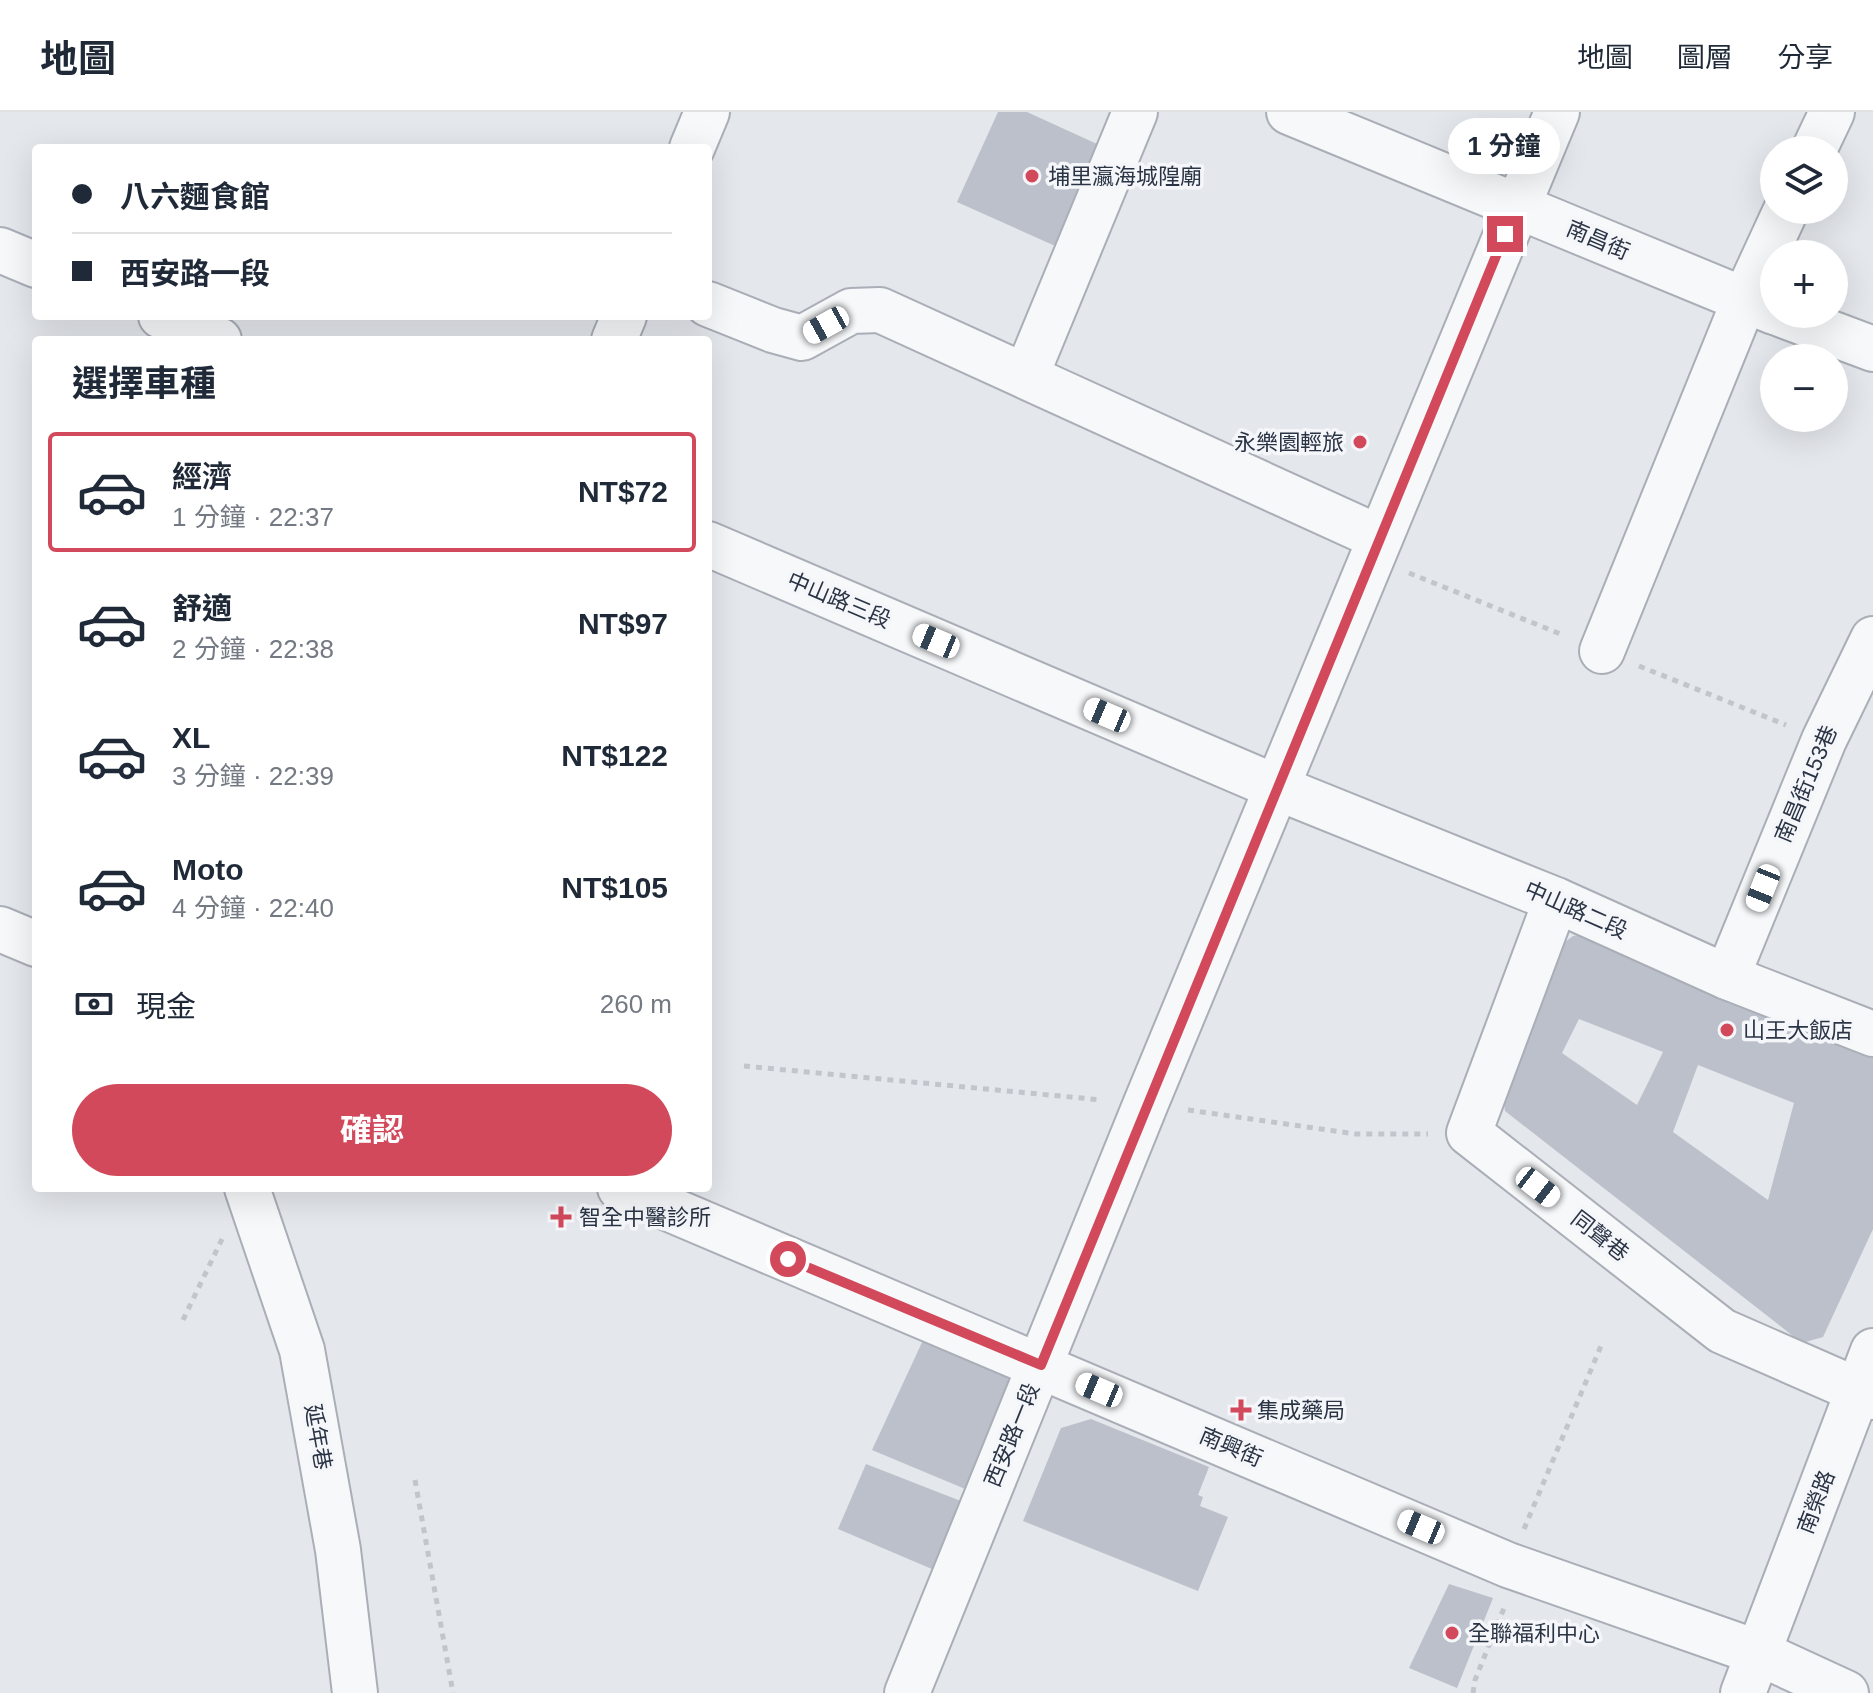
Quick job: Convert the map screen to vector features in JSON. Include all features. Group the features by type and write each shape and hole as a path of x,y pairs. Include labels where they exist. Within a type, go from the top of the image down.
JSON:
{"street":[{"path":"694,144 707,112"},
{"path":"1026,376 1135,112"},
{"name":"南昌街","path":"1289,112 1760,307"},
{"name":"西安路一段","path":"907,1693 1146,1103 1557,112"},
{"path":"1821,136 1832,112"},
{"path":"0,250 32,263"},
{"path":"712,306 802,338 851,311 880,310 1380,538"},
{"path":"171,320 209,336"},
{"path":"1602,651 1760,322"},
{"name":"南昌街","path":"1826,328 1871,342"},
{"name":"中山路三段","path":"712,546 1278,788"},
{"name":"南昌街153巷","path":"1727,977 1824,740 1873,639"},
{"name":"中山路二段","path":"1278,788 1556,900 1727,977 1873,1034"},
{"path":"1469,1133 1556,900"},
{"path":"0,929 32,942"},
{"name":"同聲巷","path":"1469,1133 1722,1331 1865,1394"},
{"name":"延年巷","path":"248,1192 302,1350 338,1550 355,1693"},
{"name":"南興街","path":"630,1192 1514,1567 1759,1653 1846,1693"},
{"name":"南榮路","path":"1743,1693 1865,1394 1873,1351"}],"path":[{"path":"744,1066 985,1091 1146,1103 1356,1134 1469,1133"},
{"path":"183,1320 227,1228"},
{"path":"1473,1693 1514,1567 1601,1346"},
{"path":"415,1480 453,1693"}],"building":[{"name":"埔里瀛海城隍廟","path":"998,112 1027,112 1108,149 1062,249 957,202"},
{"path":"1589,933 1873,1056 1873,1229 1823,1337 1802,1343 1505,1111 1503,1095 1565,942 1573,936","holes":["1579,1019 1663,1052 1637,1105 1562,1053","1698,1065 1794,1103 1768,1200 1673,1132"]},
{"path":"925,1336 1007,1376 1011,1391 970,1491 872,1450"},
{"path":"1091,1419 1209,1467 1198,1495 1203,1497 1200,1506 1228,1517 1198,1591 1023,1521 1061,1428"},
{"path":"866,1464 971,1505 946,1575 838,1529"},
{"name":"全聯福利中心","path":"1449,1584 1493,1598 1457,1688 1409,1668"}],"place":[{"name":"埔里瀛海城隍廟","path":"1032,176"},
{"name":"永樂園輕旅","path":"1360,442"},
{"name":"山王大飯店","path":"1727,1030"},
{"name":"智全中醫診所","path":"561,1217"},
{"name":"集成藥局","path":"1241,1410"},
{"name":"全聯福利中心","path":"1452,1633"}],"route":[{"path":"788,1259 1041,1365 1505,234"}]}
